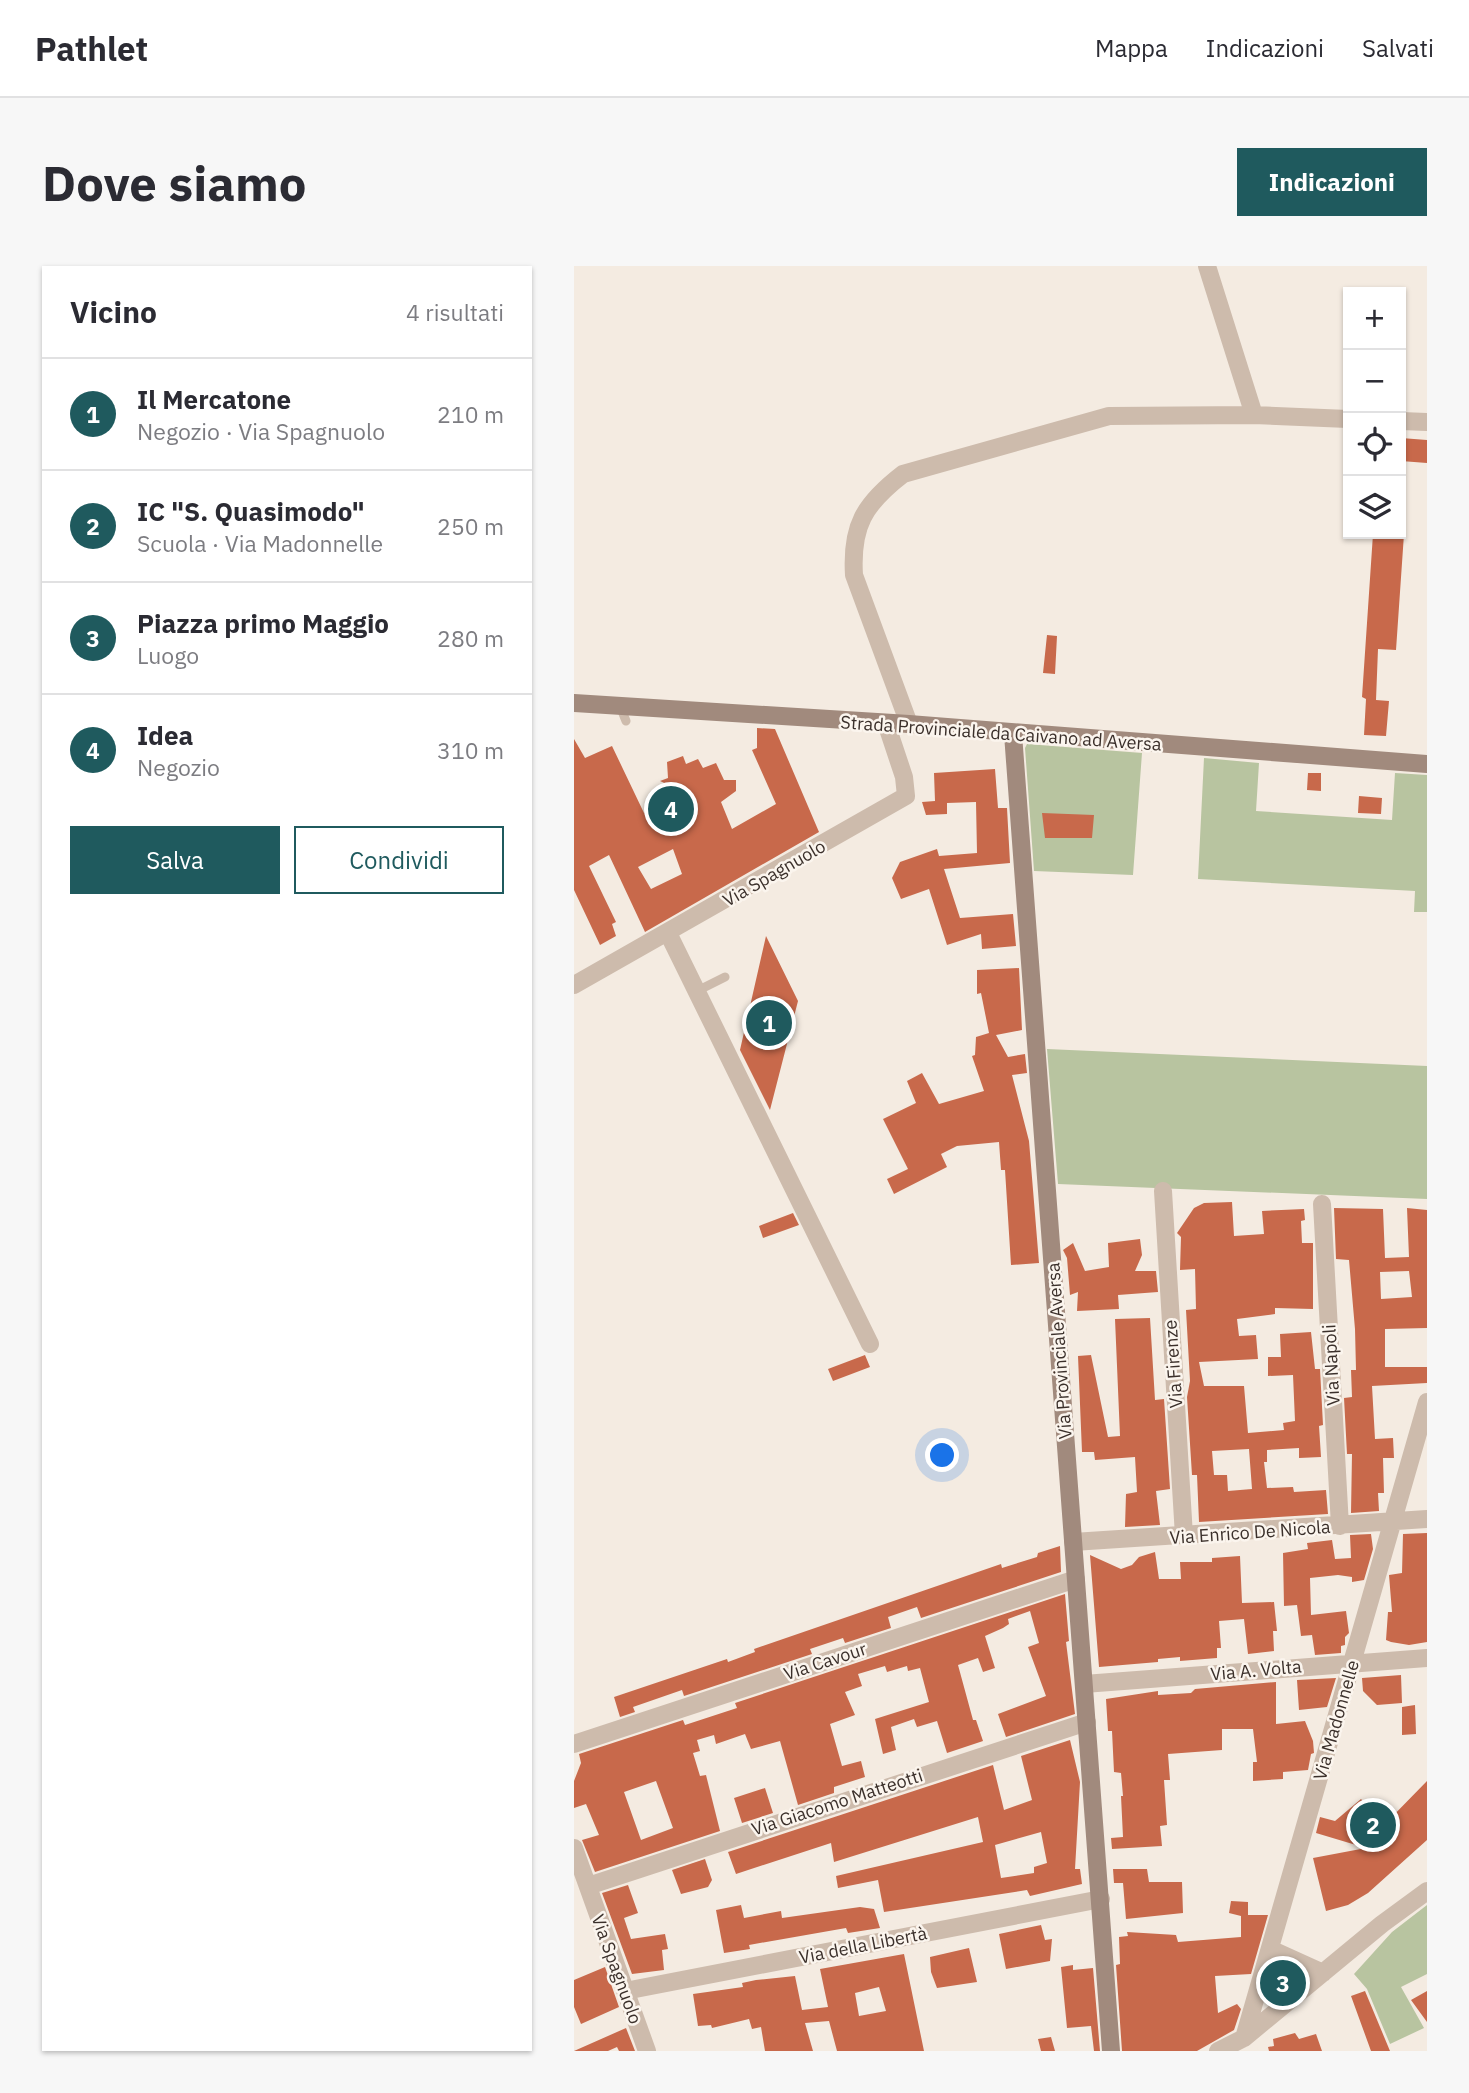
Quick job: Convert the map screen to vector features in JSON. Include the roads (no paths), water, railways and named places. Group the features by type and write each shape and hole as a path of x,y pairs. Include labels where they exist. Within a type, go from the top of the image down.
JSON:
{"street":[{"path":"1208,266 1254,415"},
{"path":"909,724 854,575 852,551 859,521 880,492 903,474 1110,416 1254,415 1343,419"},
{"path":"1406,421 1427,422"},
{"name":"Strada Provinciale da Caivano ad Aversa","path":"574,703 623,714 909,724 1427,764"},
{"name":"Via Spagnuolo","path":"574,985 668,933 713,915 906,796 904,777 886,723"},
{"name":"Via Provinciale Aversa","path":"1013,734 1107,1966 1111,2051"},
{"path":"668,933 870,1344"},
{"name":"Via Firenze","path":"1163,1191 1184,1536"},
{"name":"Via Napoli","path":"1322,1204 1340,1526"},
{"name":"Via Madonnelle","path":"1244,2038 1393,1522 1422,1435 1427,1402"},
{"name":"Via Enrico De Nicola","path":"1073,1542 1427,1519"},
{"name":"Via Cavour","path":"574,1744 1076,1579"},
{"name":"Via A. Volta","path":"1084,1684 1427,1658"},
{"name":"Via Giacomo Matteotti","path":"588,1886 1087,1721"},
{"name":"Via Spagnuolo","path":"574,1848 647,2051"},
{"path":"1218,2051 1244,2038 1427,1892"},
{"name":"Via della Libertà","path":"625,1991 1101,1899"},
{"path":"1270,1949 1323,1973"}],"lane":[{"path":"697,991 724,977"}],"place":[{"name":"Idea","path":"671,809"},
{"name":"Il Mercatone","path":"769,1023"},
{"name":"IC \"S. Quasimodo\"","path":"1373,1825"},
{"name":"Piazza primo Maggio","path":"1283,1983"}]}
